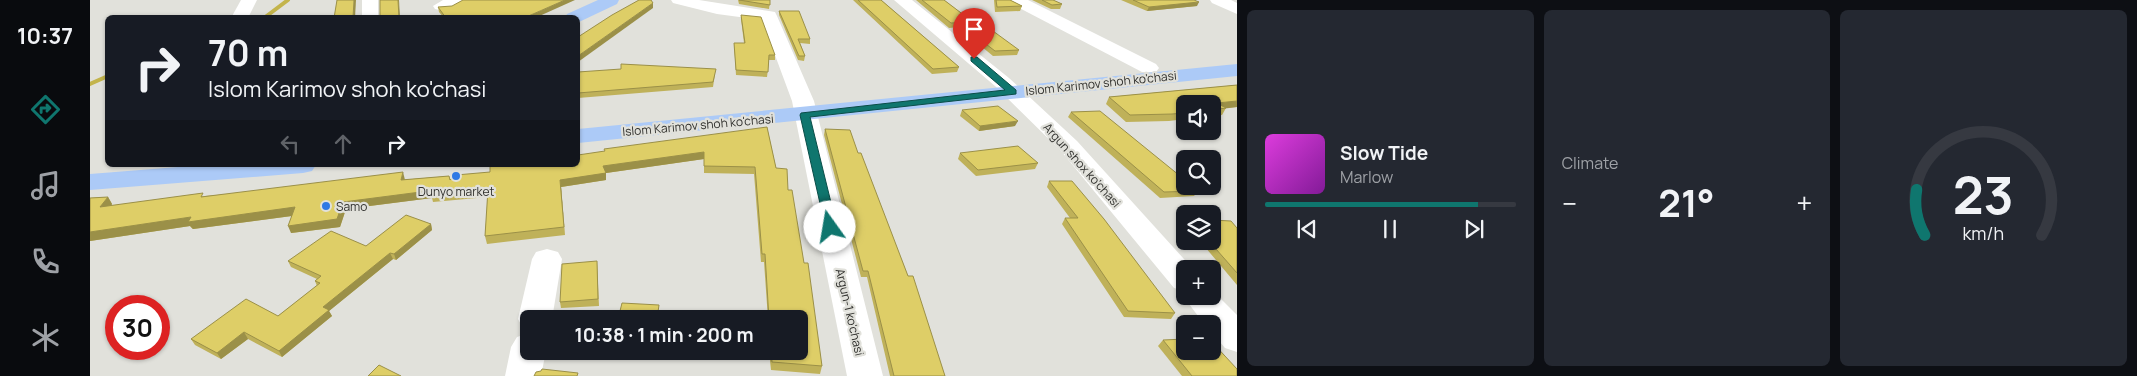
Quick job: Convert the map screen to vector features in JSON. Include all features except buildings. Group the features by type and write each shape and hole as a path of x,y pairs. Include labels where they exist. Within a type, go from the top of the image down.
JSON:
{"main road":[{"path":"580,15 611,0"},
{"name":"Islom Karimov shoh ko'chasi","path":"580,136 804,108 1007,87 1237,58"},
{"name":"Islom Karimov shoh ko'chasi","path":"1007,87 1237,70"},
{"name":"Islom Karimov shoh ko'chasi","path":"580,124 804,108"},
{"path":"90,165 105,164"},
{"path":"90,182 157,167"},
{"path":"90,182 278,167"}],"street":[{"path":"241,15 249,0"},
{"path":"370,0 370,15"},
{"path":"441,6 458,0"},
{"name":"Argun-1 ko'chasi","path":"679,0 717,9 769,16 804,108 865,376"},
{"name":"Argun shox ko'chasi","path":"902,0 1007,87 1068,146 1176,270"},
{"path":"1016,0 1150,68"},
{"path":"1218,0 1237,8"},
{"path":"536,310 547,259"},
{"path":"1207,305 1237,338"},
{"path":"523,376 526,360"}],"waterway":[{"path":"268,15 288,0"},
{"path":"90,84 105,77"}],"place":[{"name":"Dunyo market","path":"456,176"},
{"name":"Samo","path":"326,206"}],"route":[{"path":"830,227 805,115 1013,92 974,59"}]}
